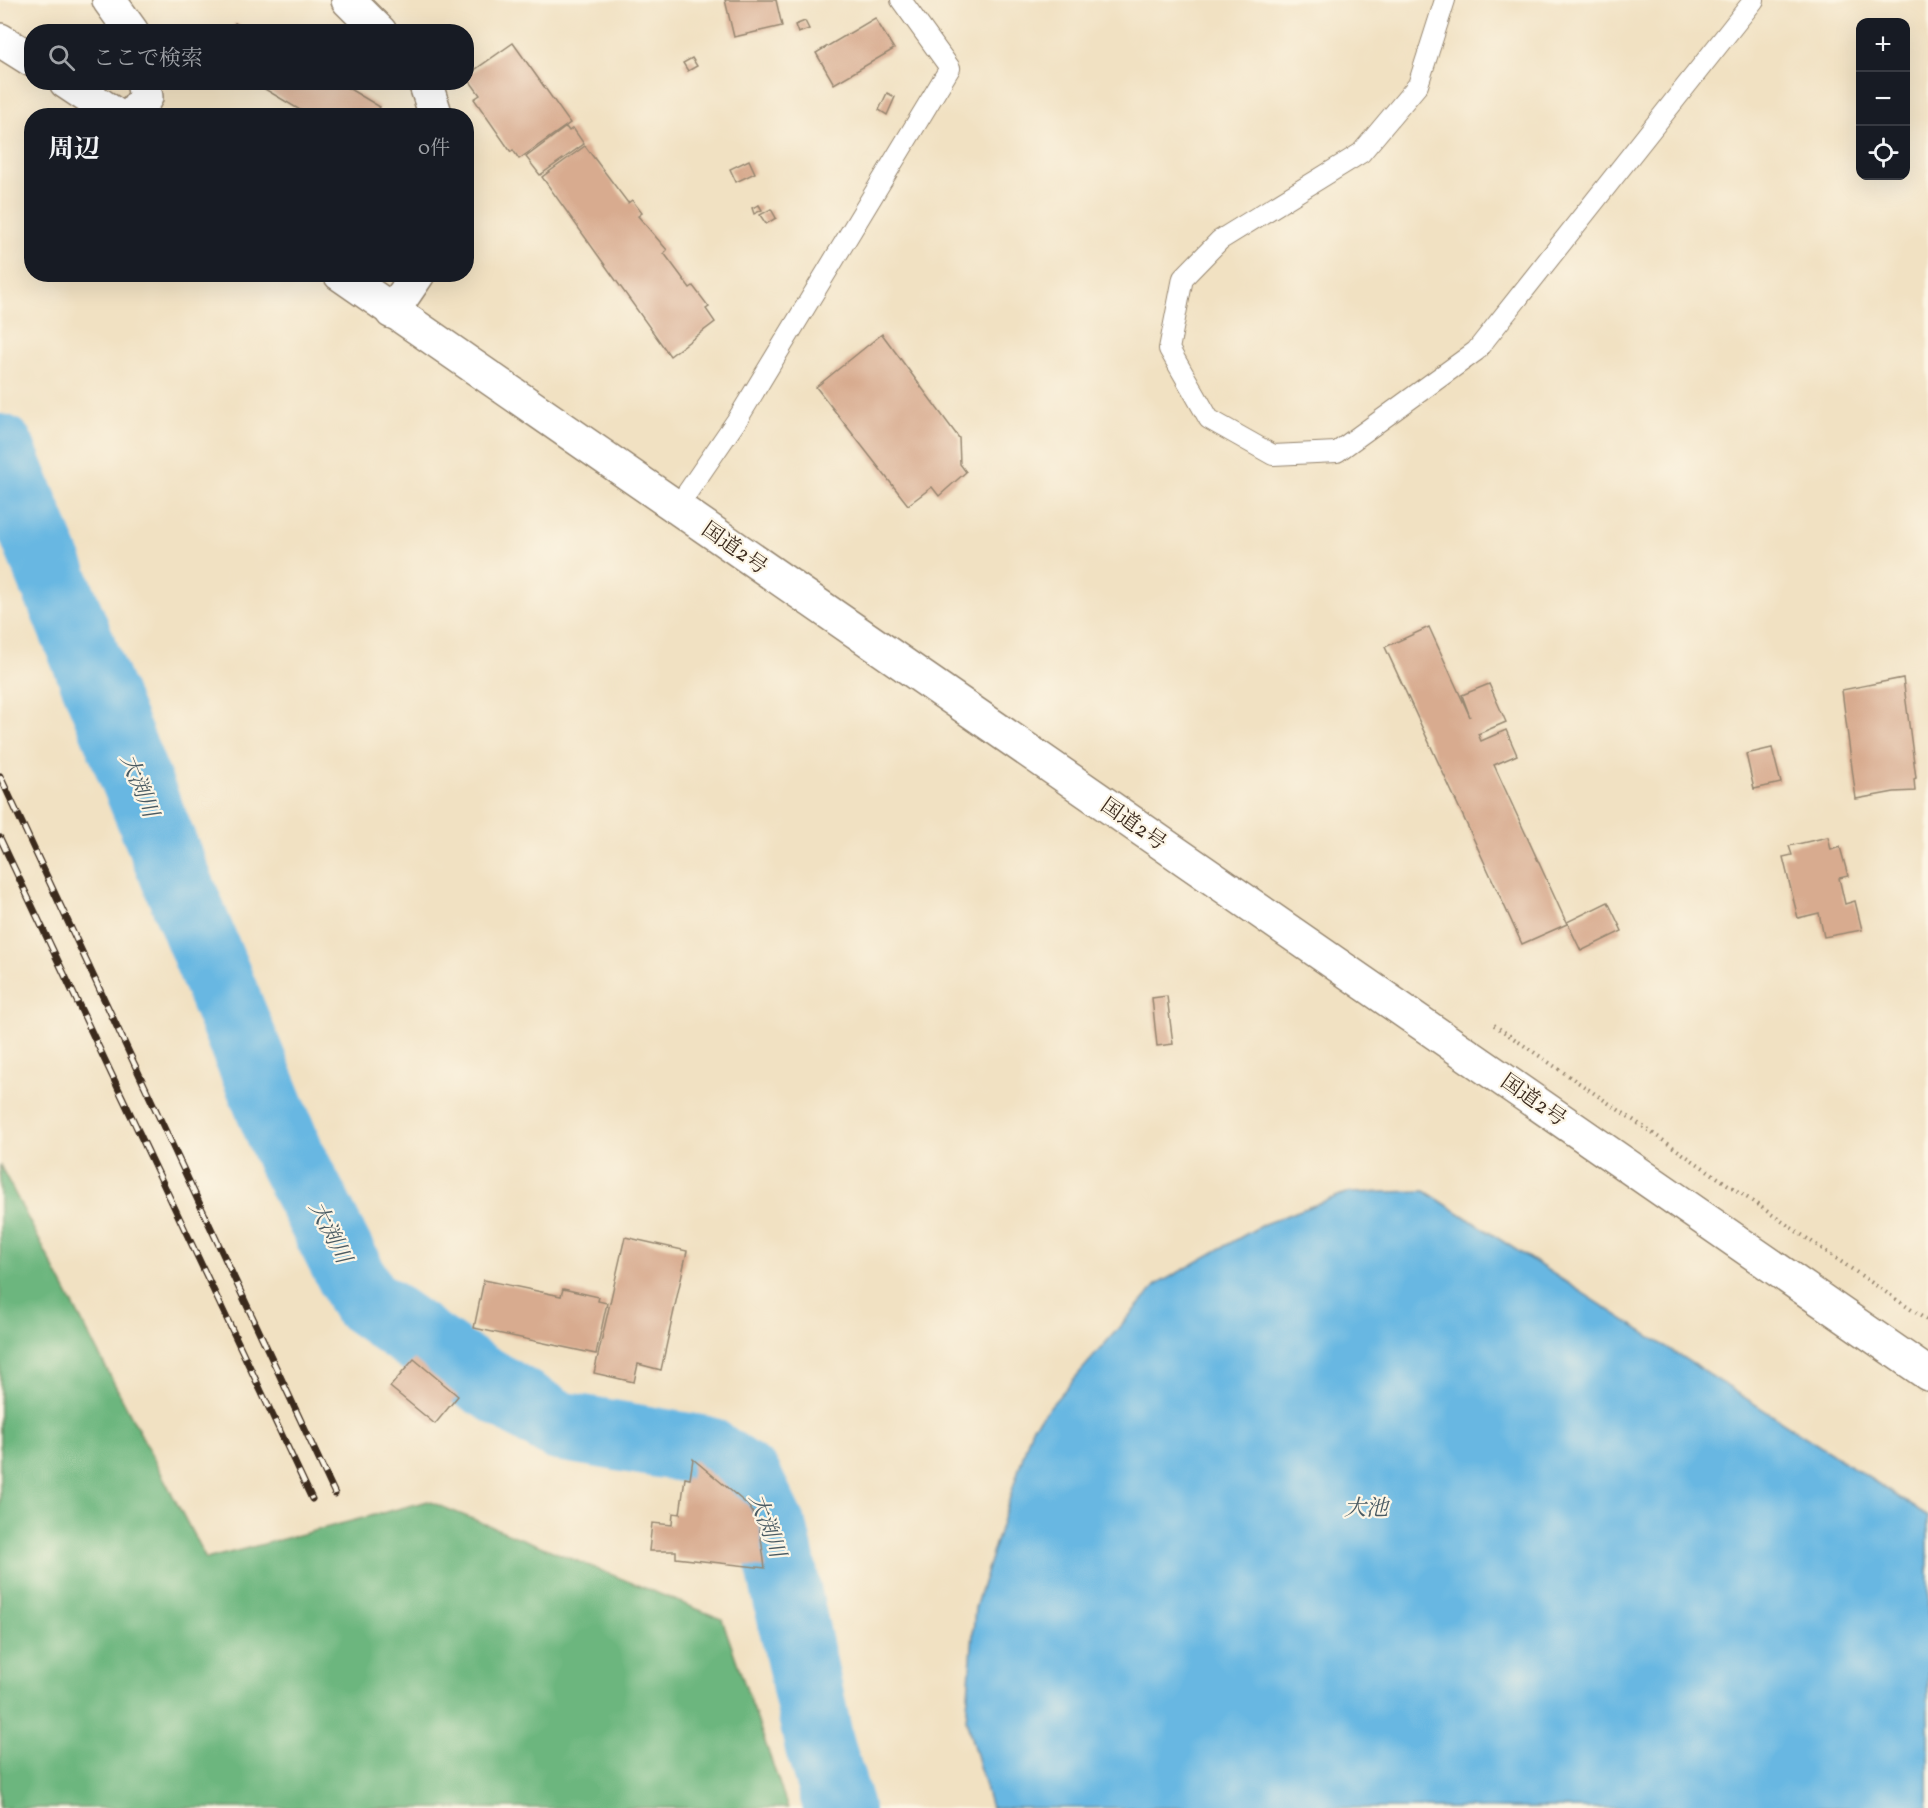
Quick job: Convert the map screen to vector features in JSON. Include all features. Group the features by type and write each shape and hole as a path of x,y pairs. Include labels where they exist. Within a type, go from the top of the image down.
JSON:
{"main road":[{"path":"109,0 126,24"},
{"path":"348,0 372,24"},
{"path":"0,40 24,55"},
{"path":"78,90 105,108"},
{"path":"138,108 146,97 145,90"},
{"path":"428,90 433,108"},
{"name":"国道2号","path":"351,282 1928,1374"},
{"path":"392,312 413,282"}],"lane":[{"path":"676,509 737,420 950,68 901,0"},
{"path":"1445,0 1418,85 1360,153 1220,240 1183,278 1169,349 1209,419 1272,455 1338,452 1476,351 1754,0"}],"green space":[{"path":"0,1165 206,1559 428,1501 722,1619 788,1808 0,1808"}],"water":[{"name":"大池","path":"1425,1191 1928,1516 1928,1808 991,1808 966,1720 975,1608 1032,1427 1156,1285 1264,1224 1346,1193"}],"building":[{"path":"725,0 776,0 782,26 734,37"},
{"path":"875,18 894,49 834,84 816,53"},
{"path":"805,21 809,29 798,33 795,25"},
{"path":"513,43 570,123 519,159 513,150 511,152 474,99 480,95 474,87 474,70"},
{"path":"692,58 697,66 688,71 683,63"},
{"path":"266,90 351,90 380,107 379,108 297,108"},
{"path":"887,93 895,97 887,115 879,110"},
{"path":"566,127 569,131 573,128 584,144 540,175 526,157"},
{"path":"585,146 628,203 632,200 642,213 638,216 667,250 664,253 690,288 693,286 709,307 706,309 715,322 670,356 542,177"},
{"path":"749,160 755,173 736,182 730,169"},
{"path":"759,205 762,210 754,214 752,208"},
{"path":"771,209 776,218 766,224 760,215"},
{"path":"882,334 959,438 960,464 966,472 939,496 932,487 908,505 816,387"},
{"path":"1429,627 1470,717 1462,695 1489,684 1506,722 1478,734 1481,741 1506,730 1517,755 1494,765 1567,924 1522,944 1385,647"},
{"path":"1903,678 1916,778 1914,779 1915,791 1894,792 1856,799 1842,690"},
{"path":"1772,748 1781,783 1754,789 1746,754"},
{"path":"1828,837 1831,850 1840,847 1848,876 1839,878 1845,904 1855,901 1862,930 1824,937 1819,913 1798,918 1783,857 1792,855 1789,846"},
{"path":"1608,902 1622,931 1581,951 1567,922"},
{"path":"1167,996 1173,1044 1157,1046 1152,998"},
{"path":"625,1237 687,1251 661,1370 638,1364 634,1382 594,1373"},
{"path":"484,1280 561,1296 563,1289 599,1297 598,1301 607,1303 596,1354 474,1328"},
{"path":"414,1359 458,1396 435,1424 390,1387"},
{"path":"693,1459 748,1505 759,1522 765,1568 676,1558 676,1551 649,1551 652,1523 672,1525 673,1513 680,1514 685,1478 690,1479"}],"waterway":[{"name":"大渕川","path":"0,449 290,1156 363,1299 454,1363 559,1426 706,1451 748,1480 774,1534 820,1747 839,1808"}],"railway":[{"path":"0,776 335,1494"},
{"path":"0,838 312,1499"}]}
